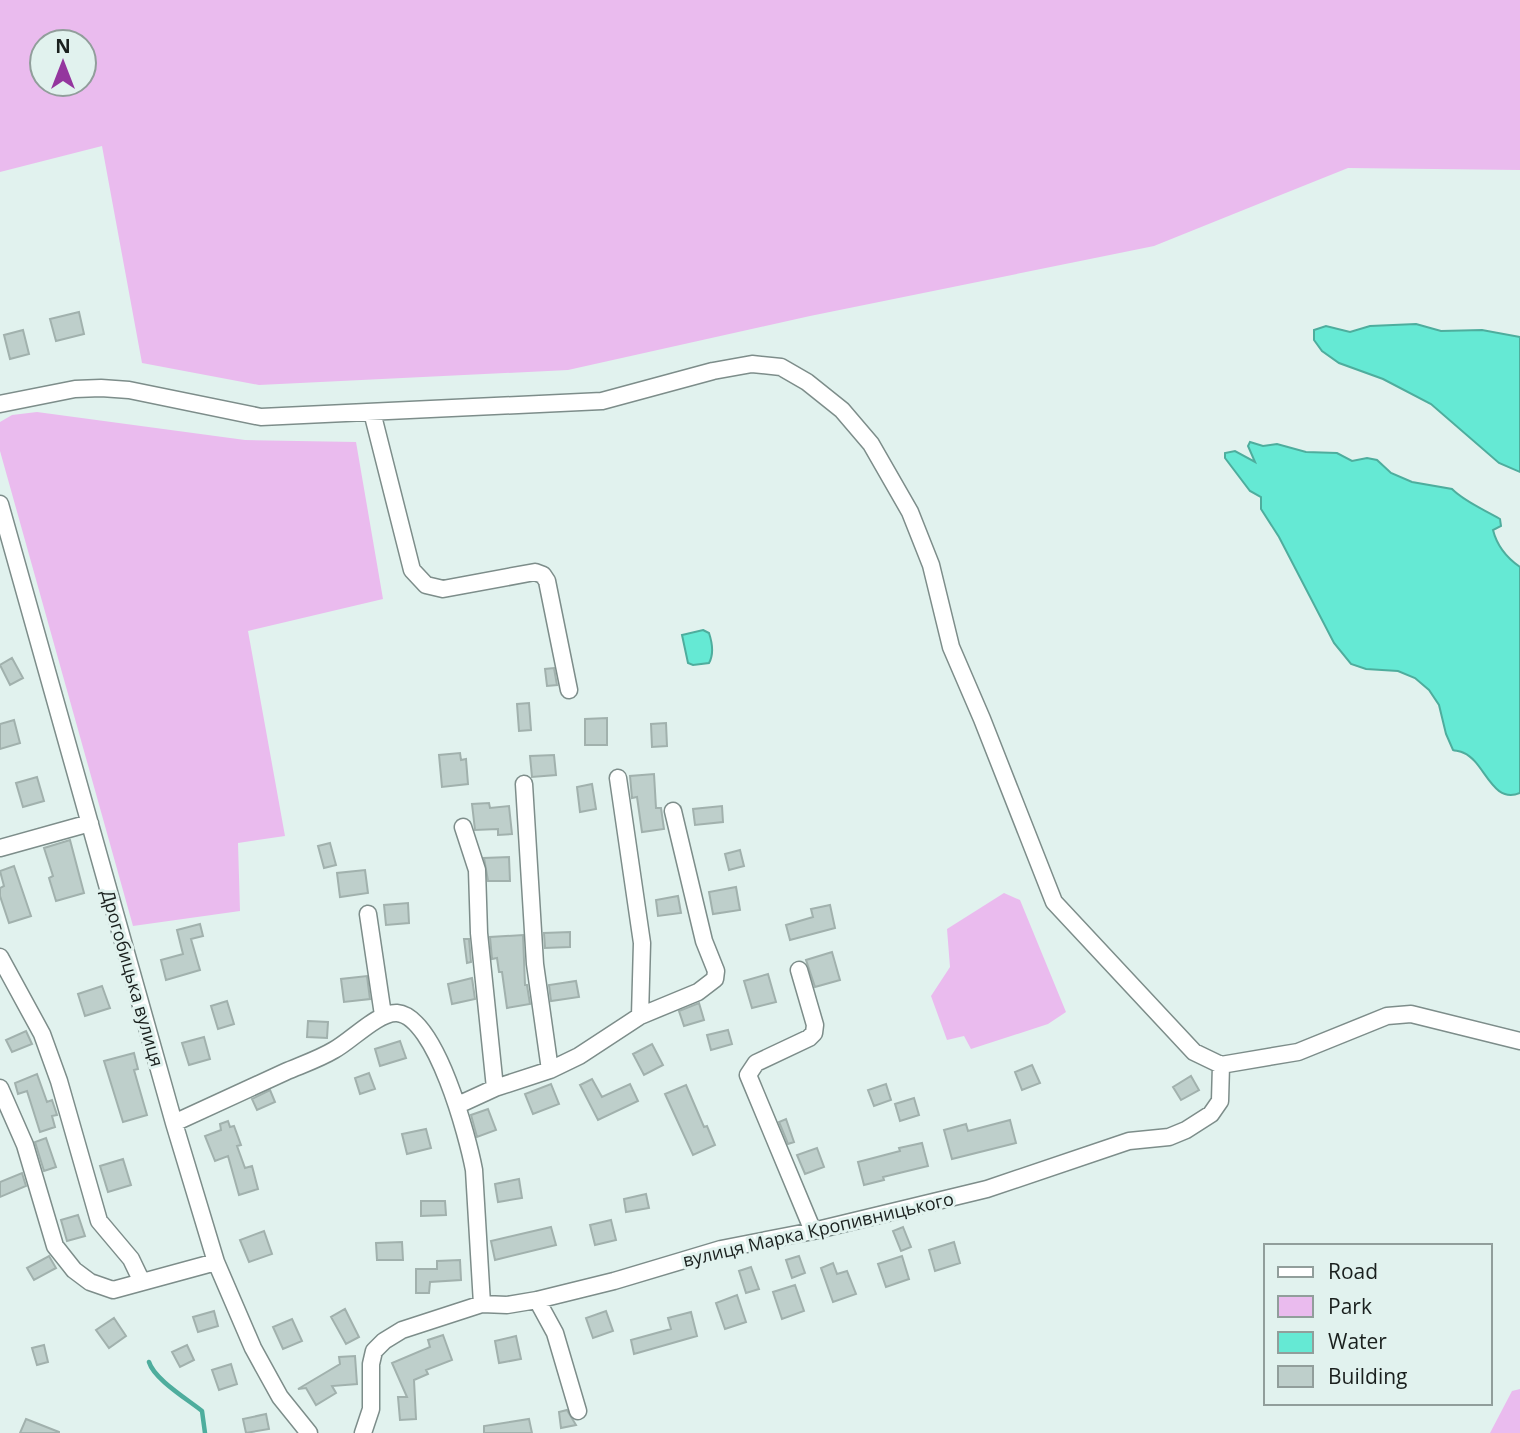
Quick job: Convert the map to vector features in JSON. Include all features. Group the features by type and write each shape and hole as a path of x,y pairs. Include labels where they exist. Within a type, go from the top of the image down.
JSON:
{"street":[{"path":"0,404 75,389 101,388 129,390 261,417 372,412 602,401 713,371 752,364 781,367 807,382 842,410 871,444 910,512 931,565 951,647 1054,902 1194,1052 1221,1065 1298,1052 1387,1016 1411,1014 1520,1041"},
{"path":"372,412 412,570 418,579 426,585 443,589 535,572 543,575 547,581 569,690"},
{"name":"Дрогобицька вулиця","path":"0,503 174,1123 216,1262 253,1348 280,1397 309,1433"},
{"path":"618,778 642,943 640,1016"},
{"path":"524,784 536,964 550,1070"},
{"path":"458,1105 579,1056 640,1016 698,992 715,979 716,971 704,941 673,811"},
{"path":"0,848 90,823"},
{"path":"463,827 477,870 479,933 495,1088"},
{"path":"368,914 383,1015"},
{"path":"0,957 42,1034 59,1081 99,1220 131,1259 142,1282"},
{"path":"799,970 815,1026 814,1033 809,1038 756,1063 748,1076 813,1231"},
{"path":"174,1123 334,1051 383,1015 397,1013 407,1016 419,1027 435,1053 458,1105 474,1170 482,1304"},
{"name":"вулиця Марка Кропивницького","path":"363,1433 371,1409 371,1364 374,1351 402,1330 482,1304 507,1305 537,1300 614,1281 721,1249 813,1231 987,1189 1129,1141 1168,1137 1186,1130 1211,1114 1220,1101 1221,1065"},
{"path":"0,1088 24,1145 55,1246 74,1270 90,1282 113,1290 216,1262"},
{"path":"537,1300 555,1333 578,1411"}],"green space":[{"path":"0,0 1520,0 1520,170 1348,168 1154,246 810,316 568,370 259,385 142,363 102,146 0,172"},
{"path":"37,412 245,440 356,442 383,599 248,631 285,836 238,843 240,911 133,926 0,451 0,422 12,415"},
{"path":"1004,893 1020,900 1066,1012 1048,1024 971,1049 964,1036 947,1040 931,996 950,967 947,929"},
{"path":"1520,1389 1520,1433 1490,1433 1512,1391"}],"water":[{"path":"1416,324 1441,331 1482,330 1520,337 1520,472 1499,463 1431,404 1383,379 1339,363 1322,351 1314,340 1314,330 1326,326 1350,332 1370,326"},
{"path":"1250,442 1263,446 1277,444 1306,452 1337,453 1352,461 1367,458 1377,460 1391,473 1412,482 1452,489 1468,502 1500,519 1501,526 1493,530 1497,541 1503,551 1520,567 1520,793 1502,793 1471,758 1463,752 1453,750 1439,705 1429,690 1415,678 1398,671 1366,669 1351,664 1334,643 1279,537 1261,509 1261,497 1250,491 1225,458 1225,453 1235,451 1255,462 1248,446"},
{"path":"703,630 709,633 711,659 709,663 693,665 688,663 682,635"}],"building":[{"path":"79,312 84,334 56,341 50,319"},
{"path":"23,330 29,354 10,359 4,335"},
{"path":"12,658 23,678 10,685 0,665"},
{"path":"554,668 557,685 547,686 545,669"},
{"path":"529,703 531,730 519,731 517,704"},
{"path":"607,718 607,745 585,745 585,719"},
{"path":"14,720 20,743 0,749 0,724"},
{"path":"666,723 667,746 652,747 651,724"},
{"path":"460,753 461,760 466,759 468,784 442,787 439,755"},
{"path":"554,755 556,775 532,777 530,756"},
{"path":"654,774 656,808 661,808 664,829 642,832 637,797 632,798 630,776"},
{"path":"37,777 44,801 23,807 16,783"},
{"path":"592,784 596,809 580,812 577,787"},
{"path":"489,803 490,808 509,806 512,834 498,835 498,829 475,830 472,804"},
{"path":"722,806 723,822 695,825 693,809"},
{"path":"70,840 84,893 56,901 49,878 53,876 44,848"},
{"path":"330,843 336,865 324,868 318,846"},
{"path":"740,850 744,866 729,870 725,854"},
{"path":"509,857 510,881 488,881 484,858"},
{"path":"14,866 31,916 9,923 0,896 0,888 4,886 0,871"},
{"path":"365,870 368,893 340,897 337,873"},
{"path":"736,887 740,910 713,914 709,892"},
{"path":"678,896 681,913 658,916 656,900"},
{"path":"408,903 409,923 386,925 384,905"},
{"path":"830,905 835,928 790,940 786,925 813,917 811,909"},
{"path":"200,924 203,936 191,939 200,970 166,980 161,960 183,954 177,930"},
{"path":"570,932 570,947 545,948 544,933"},
{"path":"523,935 525,985 530,1004 507,1008 502,972 499,972 497,958 492,959 490,937"},
{"path":"464,939 469,939 471,962 467,963"},
{"path":"832,952 840,980 815,987 806,960"},
{"path":"768,974 776,1002 752,1008 744,981"},
{"path":"367,976 370,999 344,1002 341,979"},
{"path":"472,978 475,999 452,1004 448,984"},
{"path":"576,981 579,997 551,1001 549,985"},
{"path":"102,986 110,1008 85,1016 78,994"},
{"path":"227,1001 234,1024 218,1029 211,1006"},
{"path":"699,1003 704,1020 684,1026 679,1011"},
{"path":"308,1021 328,1022 327,1038 307,1037"},
{"path":"728,1030 732,1044 711,1050 707,1035"},
{"path":"26,1031 32,1044 12,1052 6,1040"},
{"path":"204,1037 210,1059 189,1065 182,1043"},
{"path":"400,1041 406,1058 380,1066 375,1049"},
{"path":"652,1044 663,1065 644,1075 633,1054"},
{"path":"134,1053 138,1069 134,1070 147,1115 123,1122 104,1061"},
{"path":"1032,1065 1040,1083 1022,1090 1015,1072"},
{"path":"369,1073 375,1089 360,1094 355,1078"},
{"path":"37,1074 47,1102 52,1100 57,1115 52,1116 55,1127 40,1132 27,1091 18,1094 15,1083"},
{"path":"1191,1076 1199,1090 1181,1100 1173,1087"},
{"path":"592,1079 602,1097 630,1084 638,1101 598,1120 580,1085"},
{"path":"551,1084 559,1104 533,1114 525,1094"},
{"path":"886,1084 891,1100 874,1106 868,1090"},
{"path":"686,1085 715,1145 693,1155 665,1094"},
{"path":"270,1090 275,1102 257,1110 252,1099"},
{"path":"914,1098 919,1115 900,1121 895,1104"},
{"path":"488,1109 496,1130 477,1137 471,1115"},
{"path":"786,1119 794,1142 788,1144 779,1122"},
{"path":"1010,1120 1016,1143 952,1159 944,1130 966,1124 968,1131"},
{"path":"228,1121 230,1127 234,1126 241,1145 237,1146 245,1168 252,1166 258,1189 239,1195 228,1156 215,1161 205,1136 221,1130 220,1124"},
{"path":"426,1129 431,1148 407,1154 402,1134"},
{"path":"46,1138 56,1167 44,1171 35,1142"},
{"path":"922,1143 928,1166 883,1177 884,1180 864,1185 858,1162"},
{"path":"817,1148 824,1167 805,1174 797,1155"},
{"path":"123,1159 131,1185 108,1192 100,1166"},
{"path":"22,1173 26,1186 0,1197 0,1182"},
{"path":"519,1179 522,1198 498,1202 495,1184"},
{"path":"646,1194 649,1208 626,1212 624,1199"},
{"path":"421,1201 445,1201 446,1215 421,1216"},
{"path":"78,1215 85,1236 67,1241 61,1220"},
{"path":"611,1220 616,1240 595,1245 590,1225"},
{"path":"551,1227 556,1245 495,1260 491,1241"},
{"path":"903,1227 911,1247 901,1251 893,1231"},
{"path":"264,1231 272,1254 249,1262 240,1240"},
{"path":"402,1242 403,1260 377,1260 376,1243"},
{"path":"954,1242 960,1263 935,1271 929,1250"},
{"path":"49,1256 56,1268 34,1280 27,1268"},
{"path":"799,1256 805,1273 792,1278 786,1260"},
{"path":"902,1256 909,1279 886,1287 878,1264"},
{"path":"460,1260 461,1280 430,1282 429,1293 416,1293 416,1269 437,1269 437,1261"},
{"path":"833,1263 837,1274 847,1271 856,1294 833,1302 821,1268"},
{"path":"751,1267 759,1289 746,1293 739,1271"},
{"path":"795,1285 804,1311 782,1319 773,1292"},
{"path":"737,1295 746,1322 725,1329 716,1303"},
{"path":"345,1309 359,1337 346,1344 331,1317"},
{"path":"214,1311 218,1326 198,1332 193,1317"},
{"path":"606,1311 613,1331 593,1338 586,1318"},
{"path":"691,1312 697,1336 634,1354 631,1340 671,1329 668,1318"},
{"path":"114,1318 126,1336 109,1348 96,1330"},
{"path":"292,1319 302,1341 283,1349 273,1327"},
{"path":"443,1335 452,1360 426,1370 428,1374 414,1380 416,1419 400,1420 398,1397 407,1397 392,1363 430,1347 428,1340"},
{"path":"516,1336 521,1359 499,1363 495,1341"},
{"path":"44,1345 48,1362 37,1365 32,1348"},
{"path":"187,1345 194,1360 180,1367 172,1352"},
{"path":"355,1356 357,1384 332,1386 336,1393 316,1405 306,1388 298,1389 340,1364 339,1357"},
{"path":"231,1364 237,1384 219,1390 212,1370"},
{"path":"567,1410 576,1425 561,1428 559,1412"},
{"path":"266,1414 269,1429 246,1433 243,1419"},
{"path":"26,1419 59,1432 59,1433 20,1433"},
{"path":"529,1419 532,1433 484,1433 484,1426"}],"waterway":[{"path":"149,1362 164,1382 202,1411 205,1433"}]}
